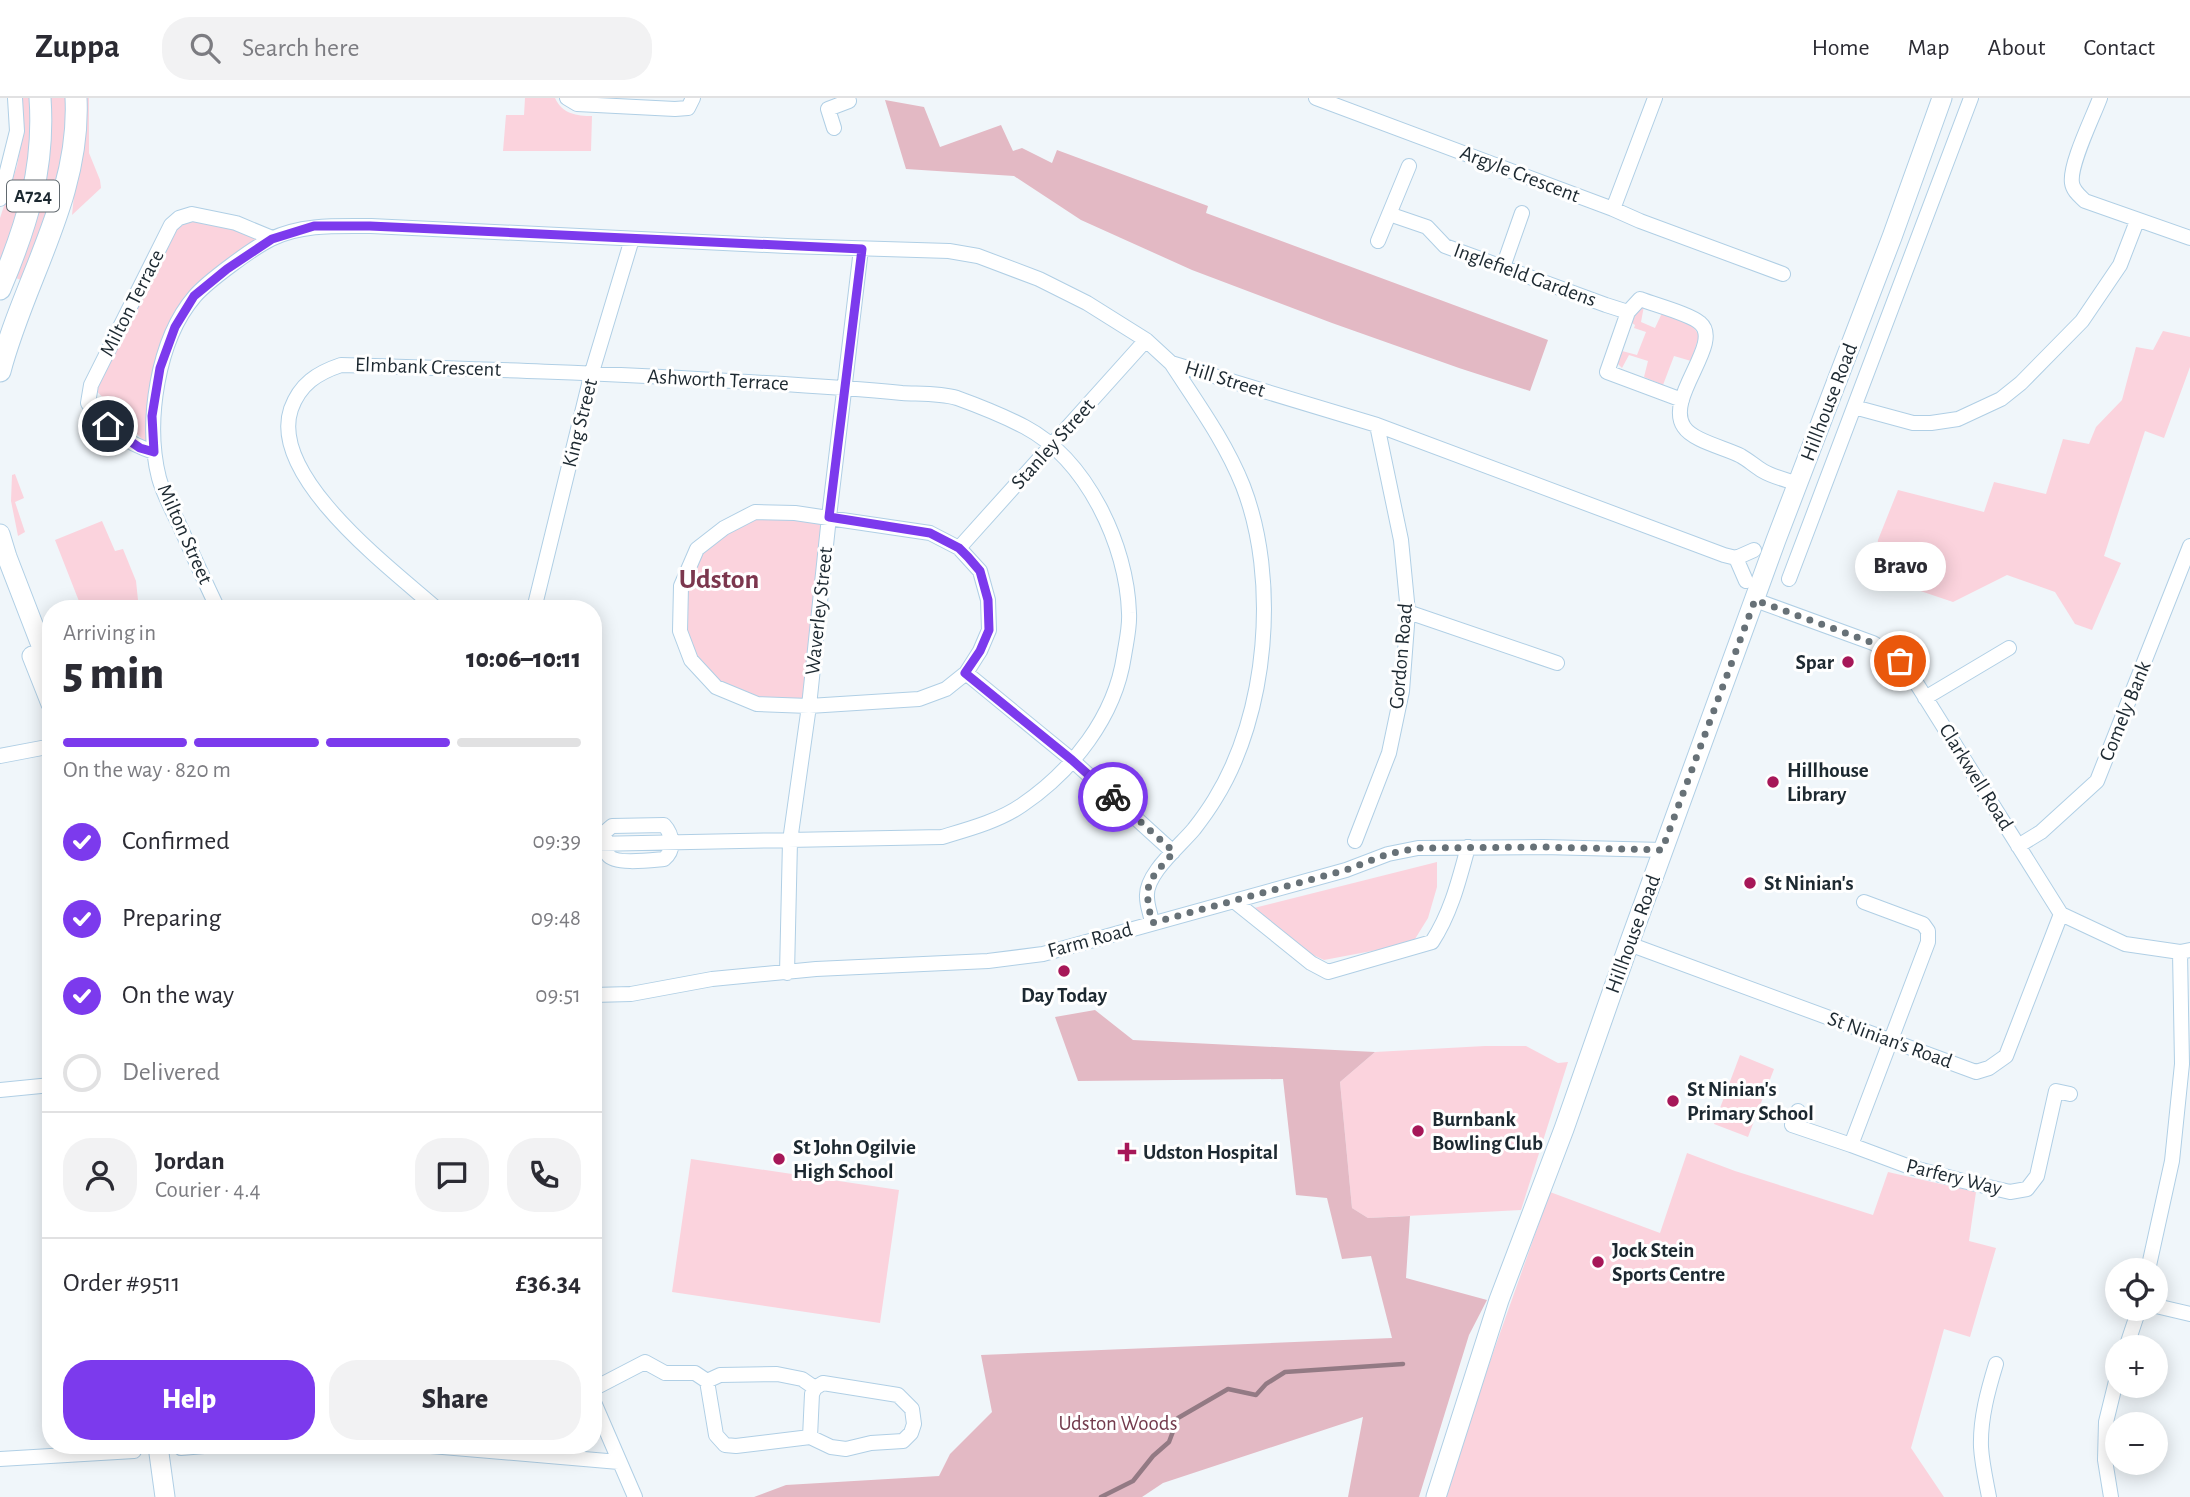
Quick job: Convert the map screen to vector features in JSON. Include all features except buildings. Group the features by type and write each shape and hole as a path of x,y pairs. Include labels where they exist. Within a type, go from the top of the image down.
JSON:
{"main road":[{"name":"A724","path":"0,289 34,195 42,139 40,98"},
{"name":"A724","path":"0,371 66,188 76,135 76,98"}],"street":[{"path":"0,199 17,131 15,98"},
{"path":"567,98 578,104 675,109 688,108 693,98"},
{"name":"Argyle Crescent","path":"1316,98 1783,274"},
{"path":"1613,209 1655,98"},
{"name":"Hillhouse Road","path":"1436,1497 1495,1311 1564,1129 1662,850 1942,98"},
{"name":"Hillhouse Road","path":"1789,579 1971,98"},
{"path":"2100,98 2074,164 2072,184 2076,192 2085,201 2190,238"},
{"path":"834,128 826,104 849,101"},
{"path":"1378,241 1409,166"},
{"path":"1503,267 1522,213"},
{"name":"Milton Terrace","path":"154,452 140,448 108,426 96,416 88,403 91,385 171,225 179,218 192,214 236,223 272,239"},
{"name":"Inglefield Gardens","path":"1389,214 1427,227 1446,246 1629,312"},
{"path":"1854,407 1913,423 1931,423 1958,419 2001,399 2021,383 2082,321 2120,265 2137,221"},
{"name":"Milton Street","path":"214,600 163,490 154,452 152,416 160,368 175,327 194,296 227,269 272,239 314,226 370,226 632,239"},
{"name":"Hill Street","path":"632,239 949,251 978,256 1039,279 1087,303 1146,340 1171,363 1377,425 1736,558"},
{"name":"King Street","path":"536,600 592,372 632,239"},
{"name":"Waverley Street","path":"787,973 790,841 862,249"},
{"path":"1682,400 1607,372 1629,312 1640,299 1703,324 1706,342 1682,400 1679,416 1683,427 1691,434 1742,457 1765,472 1798,484"},
{"name":"Stanley Street","path":"959,548 1146,340"},
{"path":"1152,923 1146,896 1151,879 1195,828 1216,798 1245,737 1261,665 1265,628 1260,551 1244,488 1224,444 1171,363"},
{"name":"Elmbank Crescent","path":"427,600 342,526 310,486 290,439 288,417 295,398 308,382 322,371 341,365 592,372"},
{"name":"Ashworth Terrace","path":"592,372 845,387 954,397 1027,428 1052,446 1094,495 1112,532 1124,575 1129,614 1120,679 1093,734 1072,760 1021,806 978,826 942,838 602,844"},
{"name":"Gordon Road","path":"1355,841 1389,753 1402,691 1408,612 1401,540 1377,425"},
{"path":"755,512 829,517 930,533 959,548 980,571 988,600 989,630 980,651 965,673 946,689 919,699 808,706 757,704 716,687 691,660 680,631 681,586 697,549 724,528 755,512"},
{"path":"0,534 42,648"},
{"name":"Comely Bank","path":"2018,846 2041,832 2097,781 2190,545"},
{"path":"1746,581 1736,558 1754,550"},
{"path":"0,575 42,681"},
{"name":"Clarkwell Road","path":"1755,600 1854,635 1889,652 1908,671 2061,914"},
{"path":"1408,612 1557,663"},
{"path":"1925,698 2009,648"},
{"path":"965,673 1072,760 1174,852"},
{"path":"0,756 42,748"},
{"path":"1234,901 1311,963 1328,972 1432,942 1443,925 1459,882 1468,847"},
{"name":"Farm Road","path":"602,995 631,994 712,979 817,969 988,961 1043,954 1346,870 1388,854 1418,848 1662,850"},
{"path":"1798,1111 1792,1125 1851,1145 1928,942 1928,932 1923,924 1864,902"},
{"path":"2061,914 2125,944 2185,951 2182,1064 2172,1161 2151,1258"},
{"name":"St Ninian's Road","path":"1629,944 1976,1072 1989,1068 2006,1056 2061,914"},
{"path":"0,1090 42,1086"},
{"name":"Parfery Way","path":"1851,1145 1910,1167 2010,1192 2026,1189 2037,1176 2056,1091 2070,1094"},
{"path":"2168,1309 2190,1314"},
{"path":"602,1384 646,1362 665,1373 695,1373 708,1381 716,1435 725,1445 736,1446 810,1437 831,1447 846,1449 871,1443 903,1441 911,1433 914,1424 912,1409 898,1395 823,1383 815,1388 812,1394 810,1437"},
{"path":"1989,1497 1981,1446 1982,1426 1996,1364"},
{"path":"708,1381 720,1375 777,1374 802,1379 815,1388"},
{"path":"2111,1497 2105,1460 2106,1422 2112,1398"},
{"path":"602,1423 635,1497"},
{"path":"0,1459 84,1454"},
{"path":"160,1454 165,1497"},
{"path":"524,1454 618,1462"}],"shaded area":[{"path":"20,98 32,98 33,126 26,188 0,266 0,218 17,166 23,132"},
{"path":"47,98 69,98 63,171 24,281 13,277"},
{"path":"84,98 89,98 89,153 101,188 72,215"},
{"path":"525,98 555,98 562,108 570,113 592,116 591,151 503,151 506,115 524,115"},
{"path":"192,214 272,238 195,296 160,368 154,452 91,385 171,225"},
{"path":"1644,306 1641,322 1655,328 1662,313 1688,323 1699,336 1691,361 1674,356 1663,385 1644,377 1648,361 1629,355 1622,368 1617,363 1622,351 1637,355 1646,332 1634,328 1632,323 1638,308"},
{"path":"2163,331 2190,337 2190,367 2164,438 2145,431 2104,556 2121,563 2092,630 2075,624 2055,592 2007,575 1953,602 1885,579 1876,560 1878,540 1898,490 1984,512 1994,482 2046,494 2063,439 2089,444 2096,427 2122,400 2136,347 2153,350"},
{"path":"15,474 24,498 15,502 25,532 18,536 11,501 12,475"},
{"path":"755,512 829,517 809,706 757,704 716,687 691,660 681,586 697,549"},
{"path":"102,521 115,551 123,549 136,581 138,600 78,600 55,540"},
{"path":"1437,862 1437,887 1428,918 1415,939 1393,947 1324,960 1302,950 1254,908"},
{"path":"1526,1046 1558,1063 1568,1062 1521,1210 1368,1218 1352,1208 1340,1082 1375,1052"},
{"path":"1740,1055 1774,1069 1748,1137 1714,1124"},
{"path":"1687,1153 1873,1215 1888,1172 1976,1192 1969,1241 1996,1248 1970,1337 1944,1329 1911,1448 1944,1497 1442,1497 1550,1192 1660,1233"},
{"path":"691,1159 899,1190 880,1323 672,1292"}],"green space":[{"path":"885,100 924,107 940,147 1001,125 1013,151 1022,148 1052,163 1057,150 1208,206 1206,213 1548,340 1530,391 1332,323 1192,270 1081,220 1014,176 906,169"},
{"name":"Udston Woods","path":"1095,1010 1133,1040 1375,1052 1340,1082 1352,1208 1368,1218 1410,1216 1406,1278 1487,1300 1469,1335 1419,1497 1348,1497 1363,1417 1163,1483 1142,1497 754,1497 786,1485 939,1476 950,1454 992,1412 981,1355 1392,1338 1371,1256 1342,1259 1327,1198 1296,1195 1283,1079 1078,1081 1055,1017"}],"waterway":[{"path":"1101,1497 1133,1481 1153,1456 1169,1442 1178,1418 1228,1389 1256,1395 1266,1384 1285,1372 1403,1364"}],"way so far":[{"path":"1113,797 1174,852 1151,879 1146,896 1152,923 1346,870 1388,854 1418,848 1662,850 1755,600 1873,643 1900,661"}],"place":[{"name":"Bravo","path":"1900,661"},
{"name":"Spar","path":"1848,662"},
{"name":"Hillhouse Library","path":"1773,782"},
{"name":"St Ninian's","path":"1750,883"},
{"name":"Day Today","path":"1064,971"},
{"name":"St Ninian's Primary School","path":"1673,1101"},
{"name":"Burnbank Bowling Club","path":"1418,1131"},
{"name":"Udston Hospital","path":"1127,1152"},
{"name":"St John Ogilvie High School","path":"779,1159"},
{"name":"Jock Stein Sports Centre","path":"1598,1262"}],"district":[{"name":"Udston","path":"719,580"}],"route":[{"path":"108,426 140,448 154,452 152,416 160,368 175,327 194,296 227,269 272,239 314,226 370,226 862,249 829,517 930,533 959,548 980,571 988,600 989,630 980,651 965,673 1113,797"}]}
